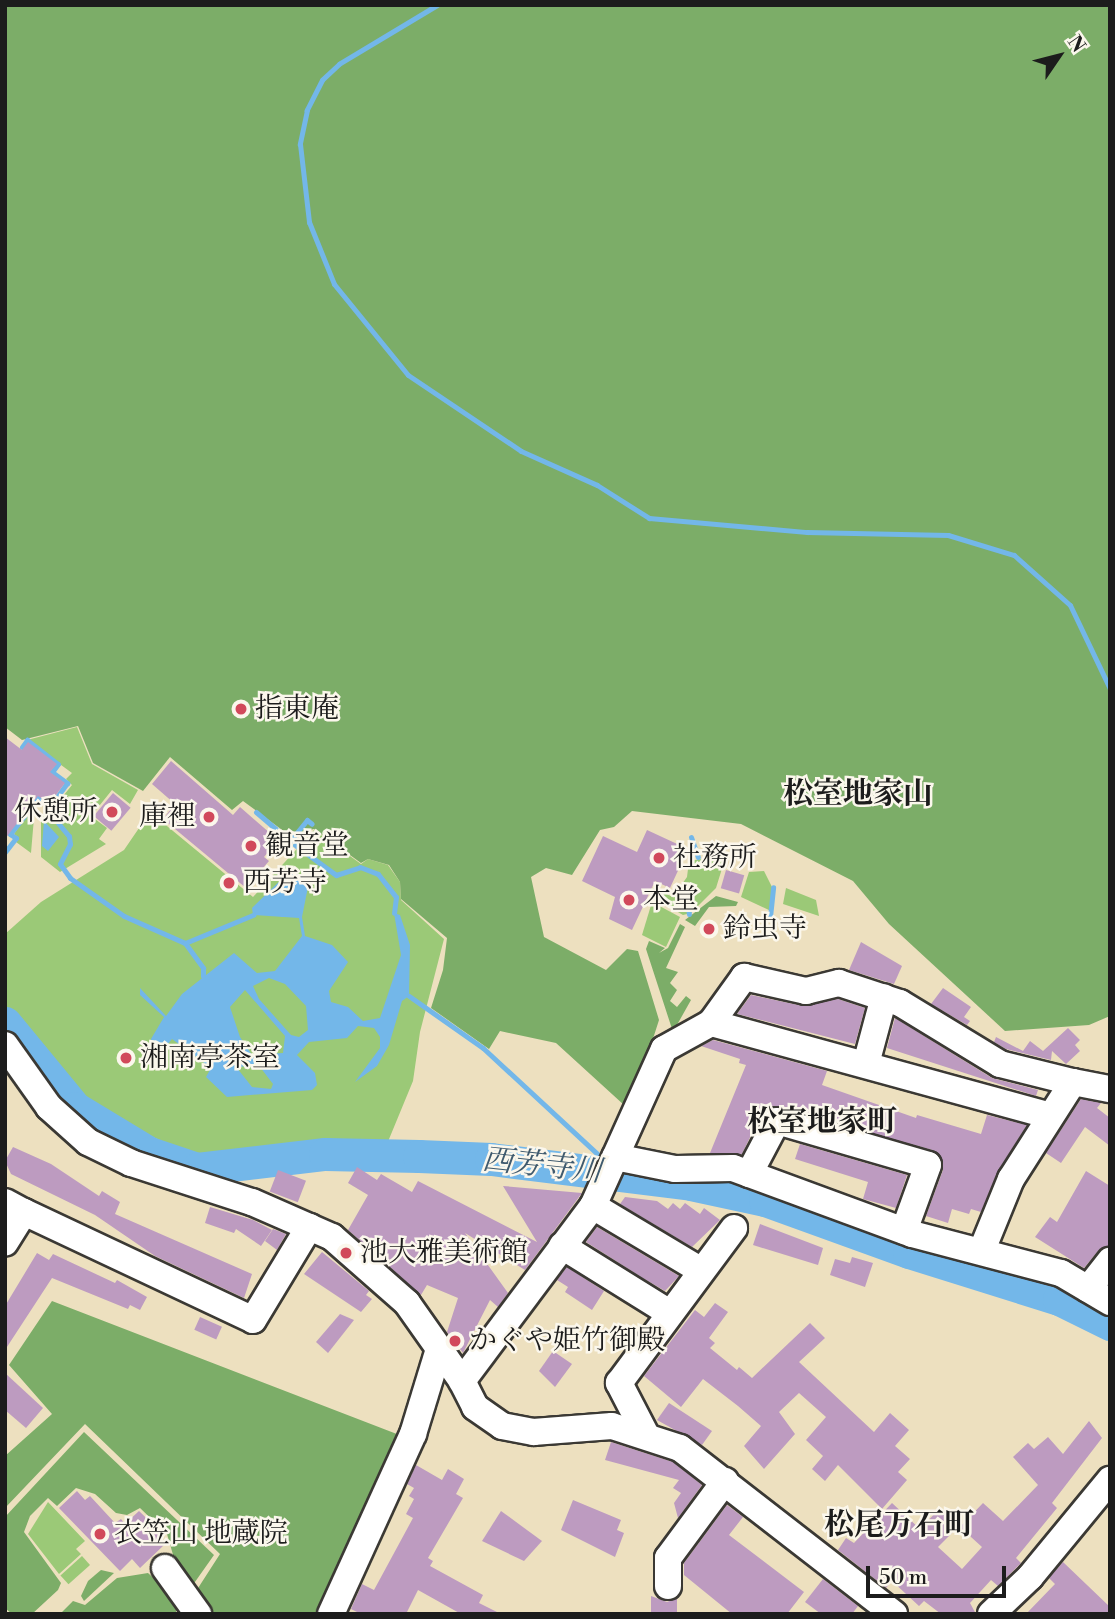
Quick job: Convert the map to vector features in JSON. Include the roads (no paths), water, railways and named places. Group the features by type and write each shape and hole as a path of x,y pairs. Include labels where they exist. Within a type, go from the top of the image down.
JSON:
{"street":[{"path":"462,1381 593,1206 664,1049 711,1023 740,980 749,975 806,991 839,983 884,998 1000,1064 1110,1089"},
{"path":"866,1064 884,998"},
{"path":"711,1023 1048,1115"},
{"path":"5,1045 50,1107 88,1142 131,1163 244,1199 332,1237 407,1303 462,1381 475,1407 502,1426 533,1432 612,1426 680,1448 889,1612"},
{"path":"982,1250 1011,1179 1048,1115 1073,1082"},
{"path":"749,1174 777,1121 928,1165 904,1231"},
{"path":"615,1157 675,1169 733,1168 904,1231 1061,1273 1099,1295 1110,1261"},
{"path":"593,1206 700,1270"},
{"path":"5,1242 15,1207 253,1320 309,1227"},
{"path":"646,1435 619,1383 668,1312 734,1228"},
{"path":"562,1246 668,1312"},
{"path":"331,1614 413,1434 439,1349"},
{"path":"668,1586 668,1558 725,1481"},
{"path":"991,1614 1030,1577 1107,1488"},
{"path":"165,1567 198,1614"}],"water":[{"path":"44,821 59,837 48,851 42,846"},
{"path":"288,873 300,875 308,887 302,917 305,936 332,945 348,962 329,991 331,1002 348,1007 363,1021 380,1018 401,955 394,913 400,915 410,945 409,996 402,1001 389,1045 377,1066 355,1082 380,1048 380,1037 374,1028 358,1026 347,1038 309,1042 297,1055 315,1073 317,1085 312,1090 227,1097 206,1077 211,1068 172,1039 159,1055 153,1048 151,1039 164,1017 140,995 140,988 166,1016 182,994 234,953 257,973 275,971 302,936 299,918 253,915 252,908","holes":["269,978 285,984 306,1006 308,1030 299,1037 291,1035 259,999 253,986","245,990 285,1036 283,1053 252,1055 240,1037 230,1007","257,1063 273,1084 271,1089 252,1087 237,1068"]}],"waterway":[{"path":"437,5 339,64 322,80 307,110 300,144 309,222 334,284 408,375 521,451 597,485 649,518 807,532 948,535 1014,555 1070,605 1110,689"},
{"path":"22,747 27,740 58,764 52,772 67,783 50,806 38,797 34,802 29,798"},
{"path":"5,852 16,838 10,834 24,816 20,812"},
{"path":"256,812 290,841"},
{"path":"290,841 307,820 312,824"},
{"path":"58,823 69,836 70,844 60,864 70,878 124,916 185,943 203,968 203,976"},
{"path":"691,837 698,857"},
{"path":"295,845 336,875 360,867 378,874 396,897 394,913"},
{"path":"770,917 773,887"},
{"path":"687,896 689,914"},
{"path":"185,943 253,915"},
{"path":"409,996 483,1048 604,1160"},
{"name":"西芳寺川","path":"5,1023 75,1108 149,1153 197,1169 325,1154 419,1156 491,1159 691,1184 765,1200 909,1252 1059,1299 1110,1324"}],"place":[{"name":"指東庵","path":"241,709"},
{"name":"休憩所","path":"112,812"},
{"name":"庫裡","path":"209,817"},
{"name":"観音堂","path":"251,846"},
{"name":"社務所","path":"659,858"},
{"name":"西芳寺","path":"229,883"},
{"name":"本堂","path":"629,900"},
{"name":"鈴虫寺","path":"709,929"},
{"name":"湘南亭茶室","path":"126,1058"},
{"name":"池大雅美術館","path":"346,1253"},
{"name":"かぐや姫竹御殿","path":"455,1341"},
{"name":"衣笠山 地蔵院","path":"100,1534"}],"district":[{"name":"松室地家山","path":"858,794"},
{"name":"松室地家町","path":"822,1122"},
{"name":"松尾万石町","path":"899,1525"}]}
